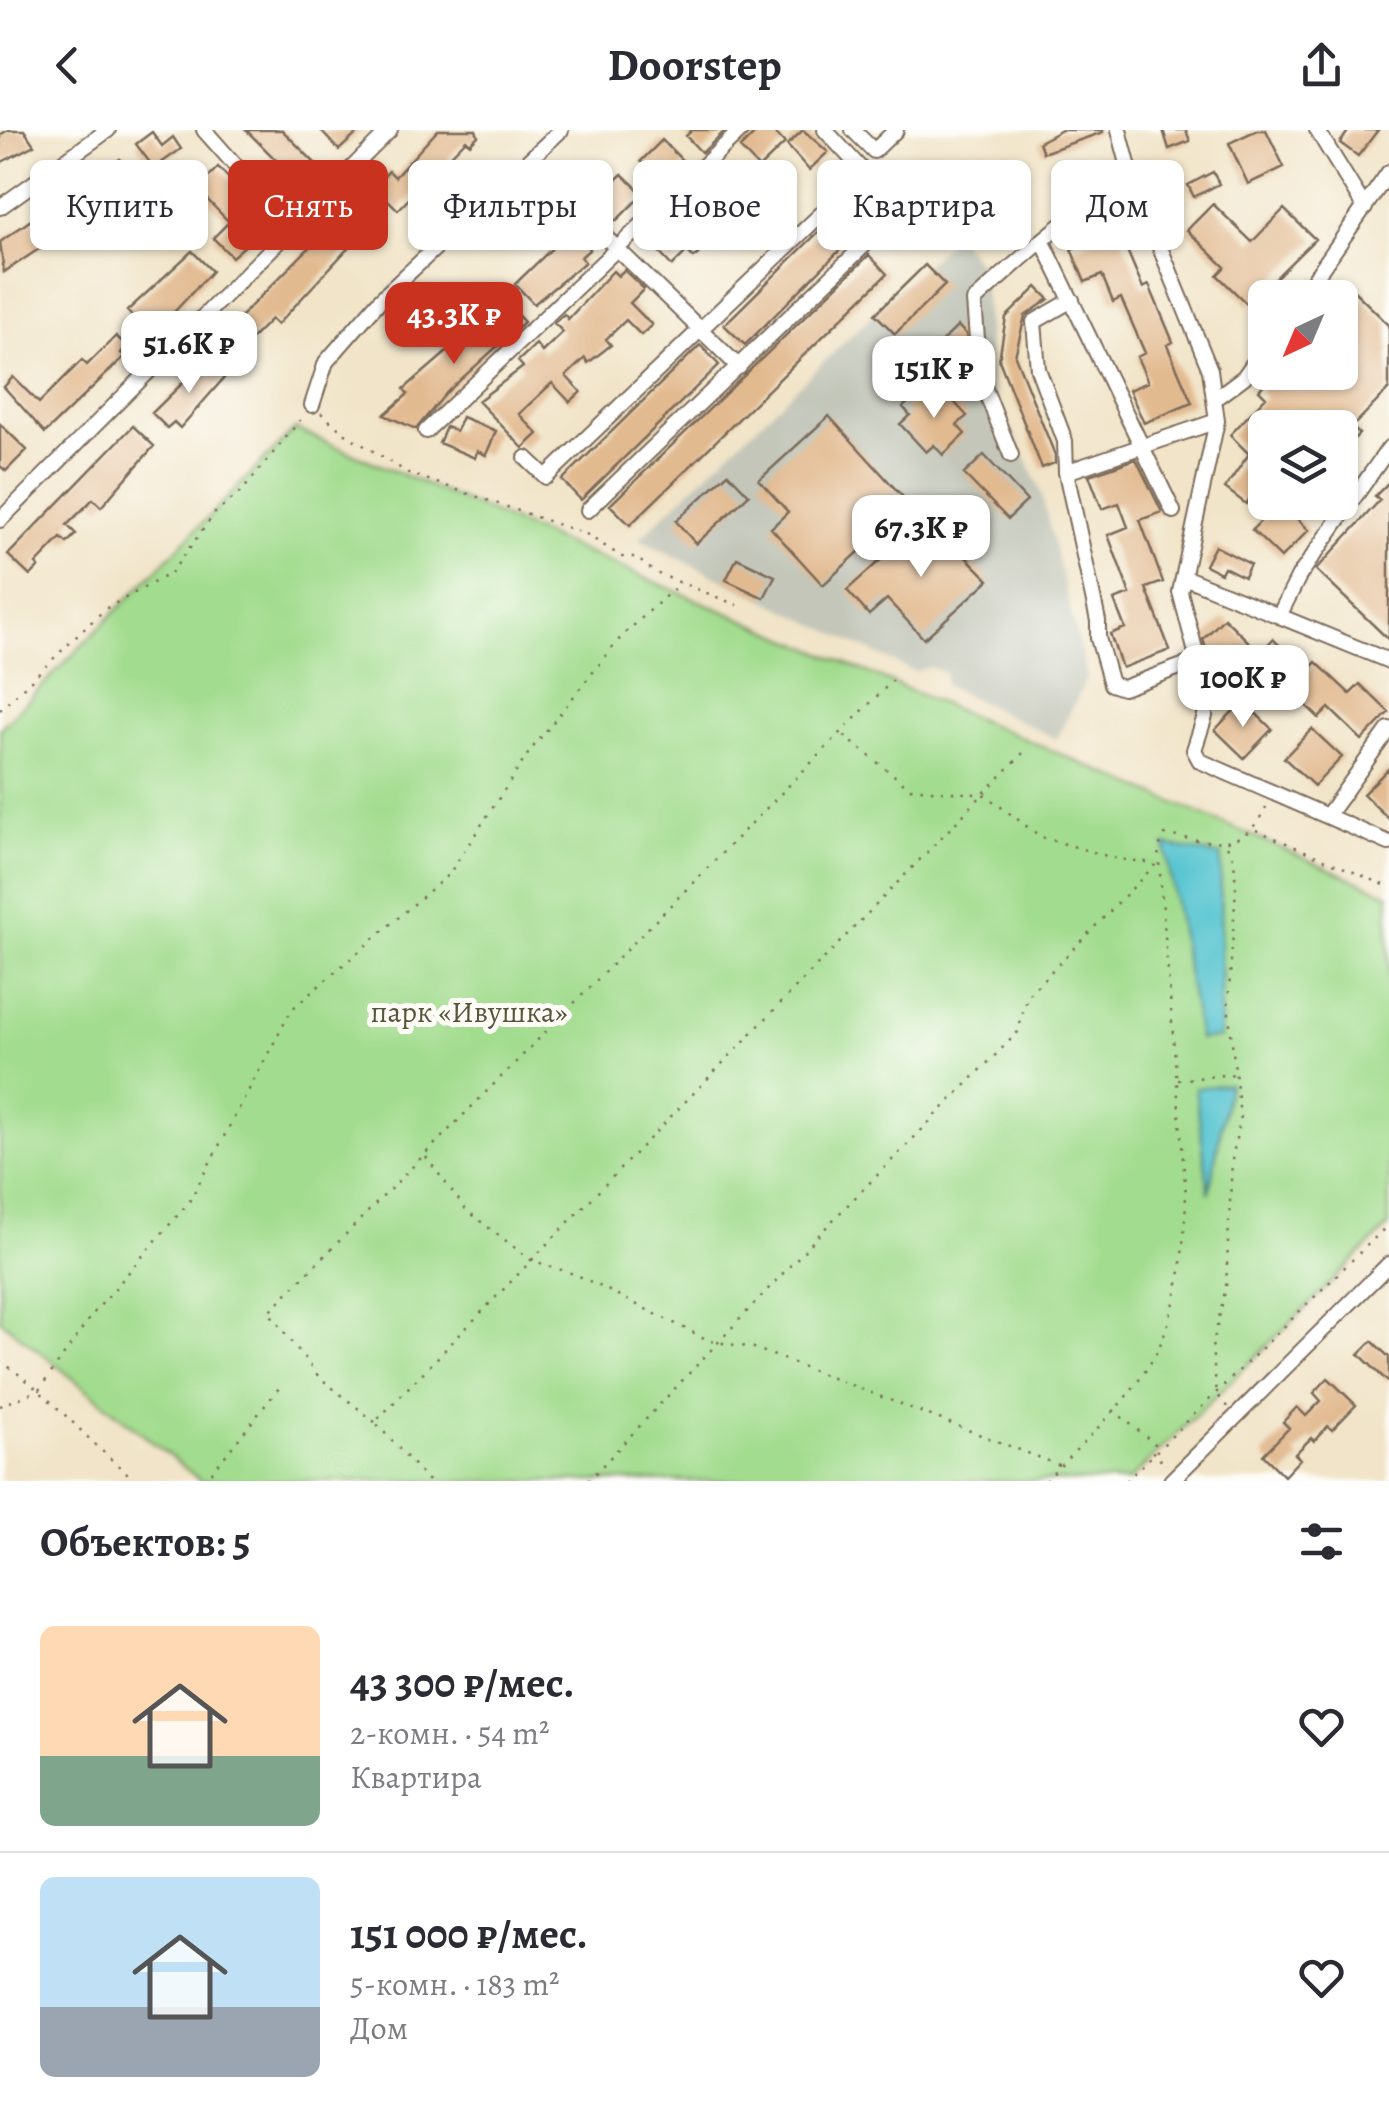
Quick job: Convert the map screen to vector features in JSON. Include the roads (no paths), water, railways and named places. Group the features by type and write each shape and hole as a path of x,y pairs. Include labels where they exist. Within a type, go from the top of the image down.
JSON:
{"street":[{"path":"0,207 108,130"},
{"path":"204,130 230,160"},
{"path":"359,160 390,130"},
{"path":"533,160 561,130"},
{"path":"426,431 615,246 741,130"},
{"path":"825,130 854,160"},
{"path":"854,130 874,151 896,130"},
{"path":"1119,130 1127,160"},
{"path":"1317,130 1365,208"},
{"path":"1313,280 1389,172"},
{"path":"526,458 546,477 817,217"},
{"path":"1011,455 980,377 974,301 1051,235"},
{"path":"1042,242 1173,511"},
{"path":"615,246 738,367"},
{"path":"0,520 268,250"},
{"path":"312,406 326,362 381,298 434,250"},
{"path":"588,510 860,250"},
{"path":"1161,250 1210,370 1216,398 1217,421 1181,606 1204,688 1205,716 1194,750 1200,761 1389,842"},
{"path":"1072,300 1034,322 1038,369 1066,441 1066,472 1098,621 1098,638 1111,684 1123,688 1196,661"},
{"path":"1216,398 1248,371"},
{"path":"1066,472 1141,443 1166,440 1217,421"},
{"path":"1279,616 1299,576 1389,448"},
{"path":"1184,577 1389,661"},
{"path":"1328,816 1389,729"},
{"path":"1177,1479 1389,1264"}],"water":[{"path":"1165,845 1221,856 1220,1038 1199,1039"},
{"path":"1229,1084 1209,1193 1195,1088"}],"park label":[{"name":"парк «Ивушка»","path":"469,1012"}]}
